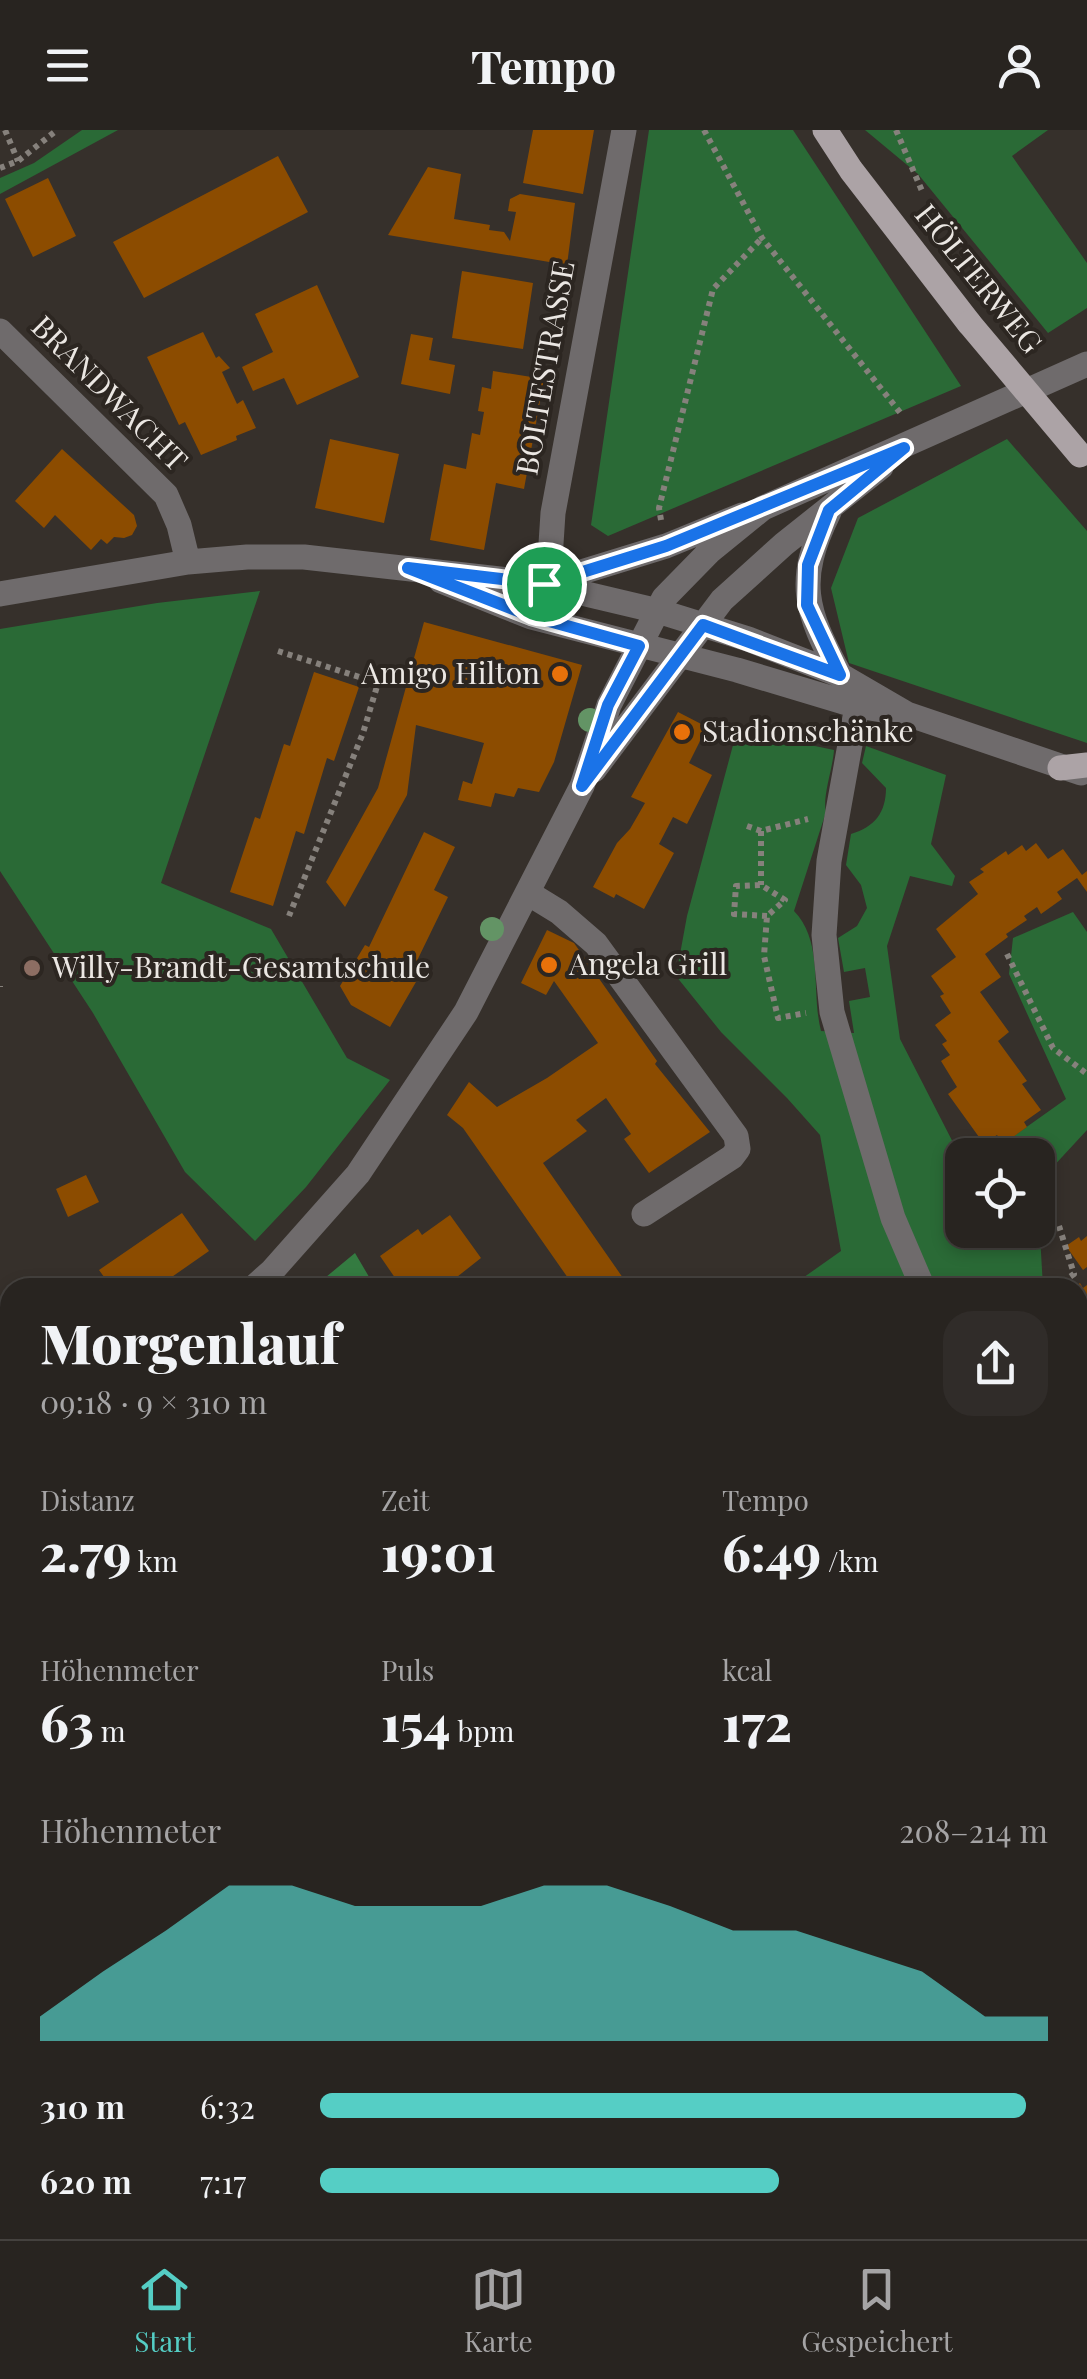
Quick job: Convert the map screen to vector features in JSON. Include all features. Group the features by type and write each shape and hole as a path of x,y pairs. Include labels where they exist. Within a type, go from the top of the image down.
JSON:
{"main road":[{"name":"HÖLTERWEG","path":"825,130 851,170 970,323 1083,459"},
{"path":"1060,768 1087,765"}],"street":[{"name":"BOLTESTRASSE","path":"531,616 550,559 553,513 624,130"},
{"name":"BRANDWACHT","path":"0,331 166,495 179,524 188,562"},
{"path":"544,584 666,546 762,508 1087,364"},
{"path":"582,786 734,589 784,544 913,444"},
{"path":"264,1278 369,1158 466,1012 582,786 608,705 664,598 710,551 762,508"},
{"path":"829,510 808,565 807,605 840,675"},
{"path":"0,594 188,562 304,557 544,584 658,610 703,625 840,675 907,714"},
{"path":"408,568 531,616 857,706 907,714 1087,774"},
{"path":"857,706 828,861 824,935 832,1012 892,1218 919,1278"},
{"path":"528,893 574,923 596,944 736,1136 738,1149 732,1157 644,1214"}],"path":[{"path":"5,130 18,161"},
{"path":"0,168 18,161 57,130"},
{"path":"704,130 762,238 913,444"},
{"path":"896,130 922,192"},
{"path":"666,546 659,508 713,289 762,238"},
{"path":"278,651 378,683 363,733 289,916"},
{"path":"747,826 761,831 838,811"},
{"path":"761,831 762,885"},
{"path":"762,885 786,900 767,916 734,914 736,886 762,885"},
{"path":"767,916 764,956 778,1018 832,1012"},
{"path":"1007,954 1053,1048 1087,1074"},
{"path":"1059,1226 1074,1274 1068,1278"}],"green space":[{"path":"82,130 118,130 0,194 0,178 34,163"},
{"path":"649,130 793,130 961,386 608,536 591,525"},
{"path":"865,130 1048,130 1012,156 1087,263 1087,308 1048,333 918,174"},
{"path":"1007,439 1087,531 1087,743 849,663 831,588 858,518"},
{"path":"260,591 161,883 271,929 347,1058 390,1080 306,1187 255,1241 185,1172 93,1013 0,871 0,629 157,603"},
{"path":"736,734 762,735 834,750 826,812 794,911 803,923 813,952 821,1031 854,1033 849,1001 870,997 865,968 844,972 838,938 857,926 867,908 861,885 846,865 851,834 873,823 885,797 886,788 862,763 866,746 946,775 931,844 955,876 952,886 910,876 887,946 900,1039 951,1138 945,1138 945,1248 1041,1248 1042,1278 803,1278 841,1251 820,1135 721,1032 676,976 687,916"},
{"path":"1073,912 1087,932 1087,1130 1055,1165 1055,1138 1011,1138 1066,1099 1009,974 1013,938"},
{"path":"355,1253 370,1278 325,1278"}],"building":[{"path":"533,130 594,130 583,194 523,183"},
{"path":"278,156 308,212 144,298 113,242"},
{"path":"428,167 461,174 454,219 490,225 489,230 504,232 510,241 516,212 508,211 510,199 520,194 575,203 567,265 388,235"},
{"path":"48,178 76,236 33,257 5,199"},
{"path":"462,271 533,283 523,349 452,338"},
{"path":"317,285 359,377 297,405 284,378 253,391 242,367 273,352 255,314"},
{"path":"203,332 216,358 219,356 230,368 222,372 237,404 243,400 256,428 201,455 185,422 179,425 147,357"},
{"path":"411,334 433,338 429,360 455,365 450,394 401,384"},
{"path":"493,371 544,379 524,489 496,483 484,550 430,540 444,464 466,469 472,433 480,435 484,412 478,411 482,387 491,389"},
{"path":"330,439 399,454 384,523 315,508"},
{"path":"62,449 134,515 137,526 132,535 114,537 107,544 101,539 91,550 55,515 44,528 15,501"},
{"path":"424,622 582,665 554,762 539,792 518,788 514,797 495,793 491,807 458,800 463,781 472,784 484,743 416,725 407,795 345,907 326,882 378,788"},
{"path":"314,672 359,687 334,761 327,758 304,834 296,831 273,906 230,892 255,817 260,819 284,744 290,746"},
{"path":"678,712 707,727 689,763 712,775 687,824 673,817 659,844 674,853 644,909 593,887 645,803 631,797"},
{"path":"424,832 455,847 434,890 448,897 412,971 420,975 390,1027 351,1005 340,986 365,945 369,947"},
{"path":"1036,843 1048,859 1063,849 1082,875 1087,871 1087,892 1077,878 1057,892 1062,899 1041,914 1037,907 1024,916 1027,920 985,954 1001,977 980,992 1009,1032 998,1041 1027,1081 1022,1084 1041,1110 1011,1138 997,1135 980,1138 948,1094 957,1087 941,1061 950,1055 942,1044 947,1041 935,1025 951,1013 931,976 956,957 936,929 978,894 969,882 984,872 980,869 1006,851 1008,855 1022,845 1026,851"},
{"path":"547,930 574,943 657,1061 655,1064 710,1132 649,1173 624,1139 631,1134 606,1098 576,1120 587,1131 543,1163 623,1278 568,1278 463,1128 447,1115 469,1082 497,1107 598,1043 554,981 546,995 521,983"},
{"path":"86,1175 99,1202 68,1217 56,1189"},
{"path":"182,1213 209,1251 170,1278 105,1278 99,1270"},
{"path":"450,1215 481,1258 456,1278 395,1278 380,1256 418,1229 422,1235"},
{"path":"1087,1236 1087,1267 1083,1270 1066,1246"}],"place":[{"name":"Amigo Hilton","path":"560,674"},
{"name":"Stadionschänke","path":"682,732"},
{"name":"Angela Grill","path":"549,965"},
{"name":"Willy-Brandt-Gesamtschule","path":"32,968"}],"route":[{"path":"904,448 829,510 808,565 807,605 840,675 703,625 582,786 608,705 639,646 531,616 408,568 544,584 666,546 904,448"}]}
